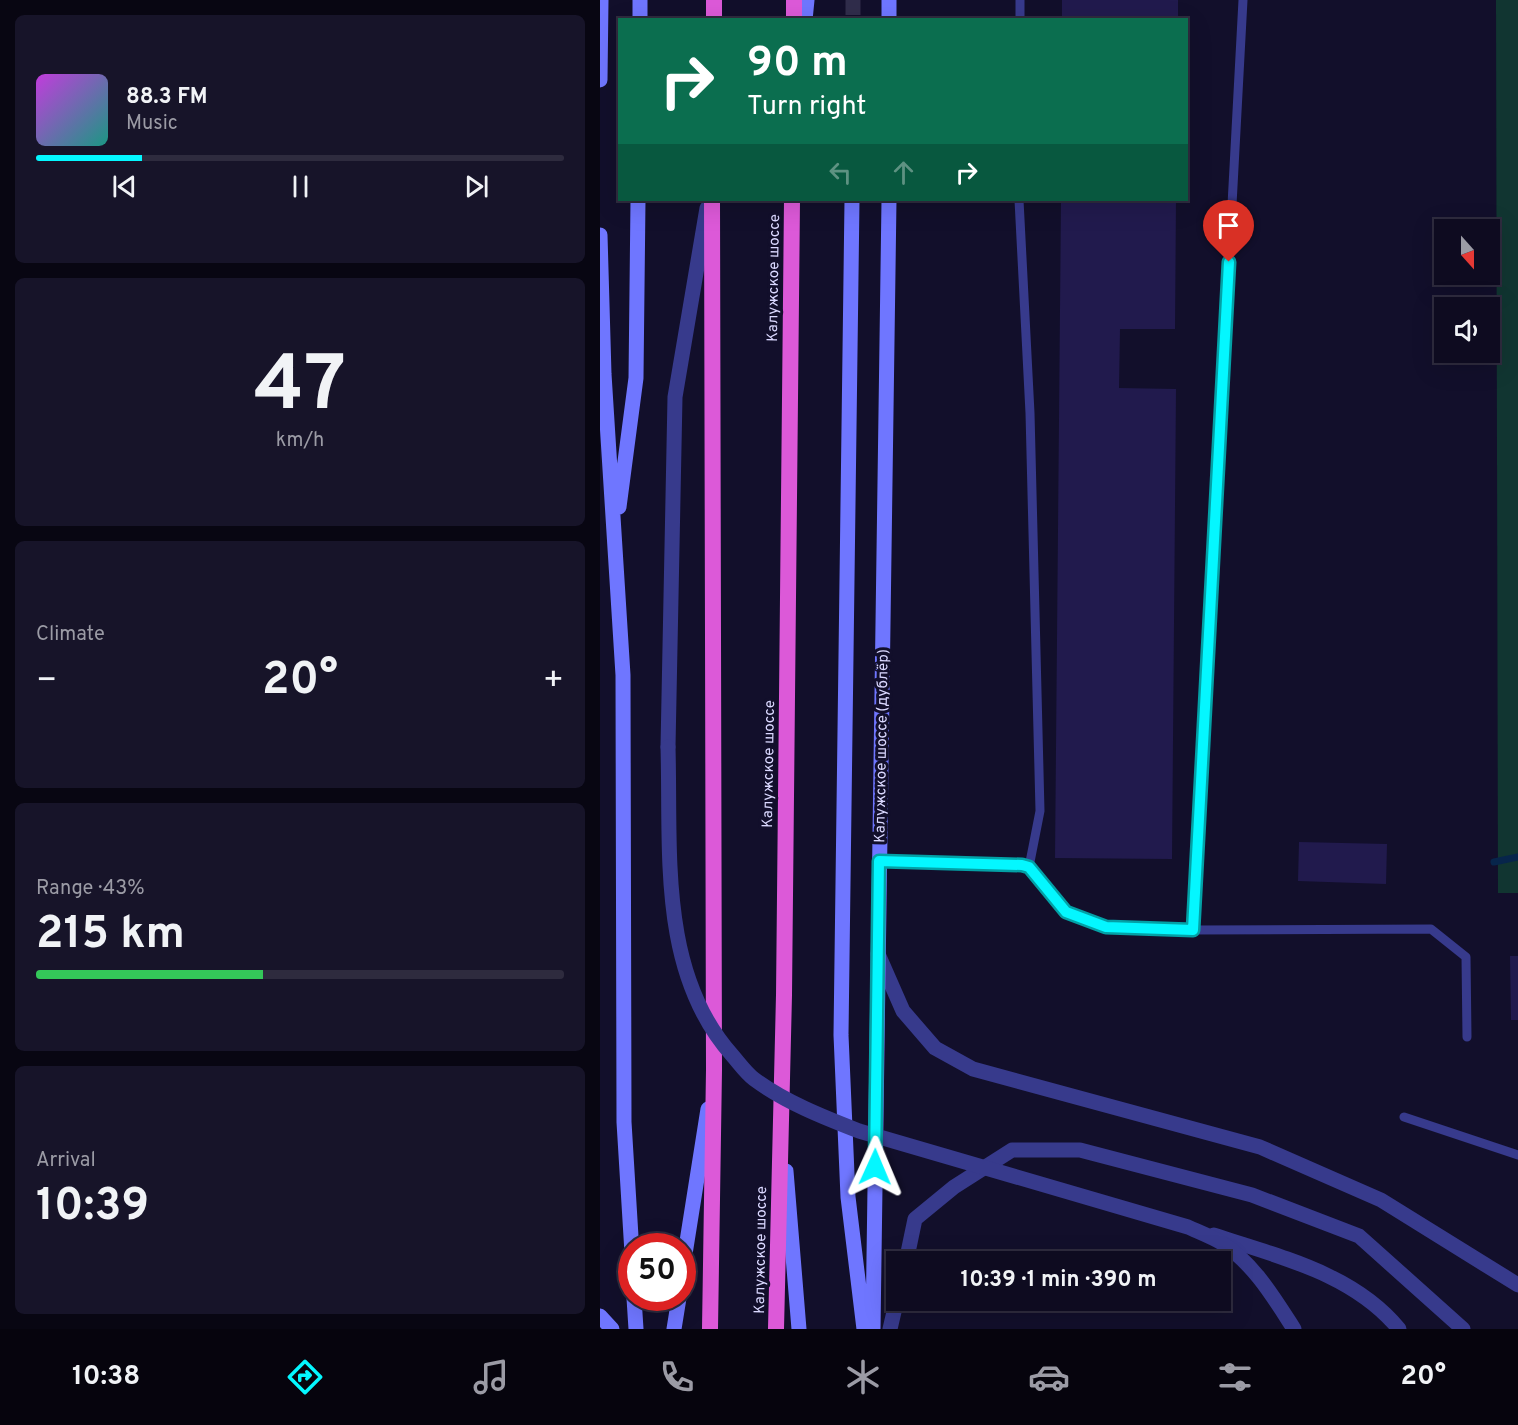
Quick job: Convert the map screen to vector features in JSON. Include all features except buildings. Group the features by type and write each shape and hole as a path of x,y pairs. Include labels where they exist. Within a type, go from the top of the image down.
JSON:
{"highway":[{"path":"714,0 714,18"},
{"path":"794,0 794,18"},
{"path":"710,201 714,1070 710,1329"},
{"name":"Калужское шоссе","path":"776,1329 781,1106 792,201"}],"main road":[{"path":"600,80 601,0"},
{"path":"640,0 640,18"},
{"path":"804,18 807,0"},
{"path":"889,0 889,18"},
{"path":"614,543 636,378 638,201"},
{"path":"852,201 842,1035 848,1197 864,1329"},
{"name":"Калужское шоссе (дублёр)","path":"873,1329 889,201"},
{"path":"600,235 604,375 623,675 624,1122 631,1233"},
{"path":"688,1233 714,1070"},
{"path":"781,1106 799,1329"},
{"path":"635,1311 636,1329"},
{"path":"674,1329 677,1311"},
{"path":"600,1317 612,1329"}],"street":[{"path":"710,201 675,397 668,747 672,879 678,942 693,995 716,1037 752,1078 807,1110 859,1131 1188,1227 1318,1270 1365,1296 1399,1329"},
{"path":"878,954 903,1011 935,1048 973,1069 1260,1146 1381,1200 1518,1285"},
{"path":"908,1251 915,1219 954,1187 1012,1150 1080,1150 1252,1195 1359,1236 1463,1329"},
{"path":"1188,1227 1223,1244 1252,1269 1294,1329"},
{"path":"890,1329 894,1311"}],"lane":[{"path":"1020,0 1020,18"},
{"path":"1193,930 1243,0"},
{"path":"1019,201 1030,413 1040,810 1029,867"},
{"path":"879,861 900,860 1029,867 1066,912 1106,927 1193,930 1431,928 1466,957 1467,1037"},
{"path":"1404,1117 1518,1155"}],"green space":[{"path":"1496,0 1518,0 1518,893 1498,893 1497,363 1500,363 1500,297 1497,297 1497,285 1500,285 1500,219 1496,219"}],"waterway":[{"path":"1494,862 1518,857"}],"tunnel":[{"path":"853,0 853,18"}],"route":[{"path":"875,1167 879,861 1022,865 1029,867 1066,912 1106,927 1193,930 1229,262"}]}
